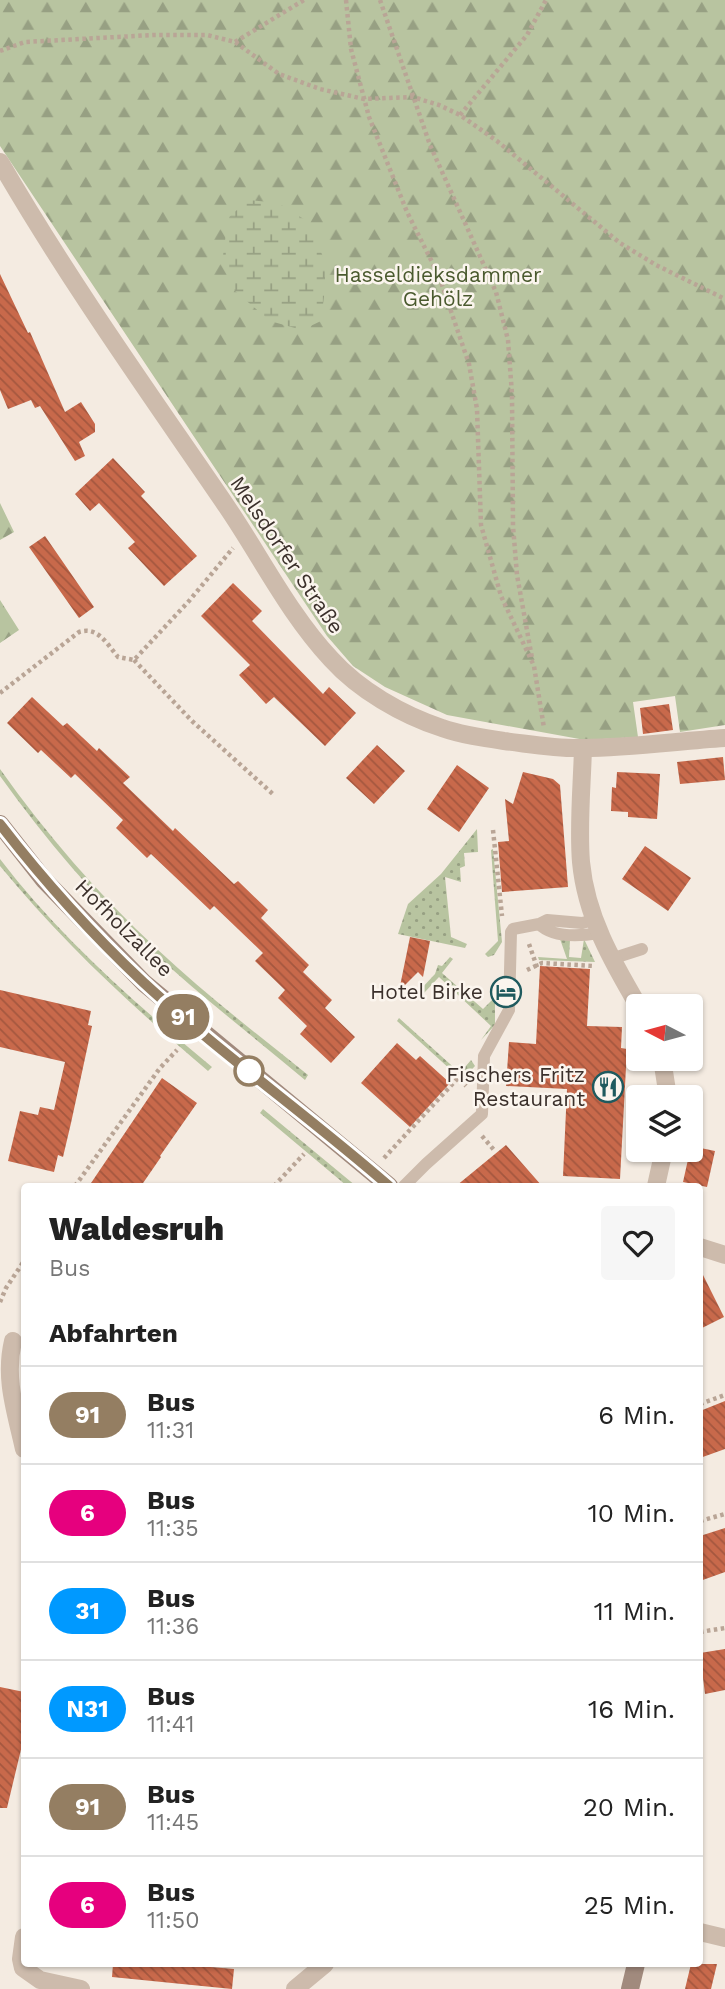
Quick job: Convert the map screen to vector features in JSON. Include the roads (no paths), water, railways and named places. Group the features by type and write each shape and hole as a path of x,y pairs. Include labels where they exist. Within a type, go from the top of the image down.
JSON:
{"street":[{"name":"Melsdorfer Straße","path":"0,162 25,206 108,334 320,646 346,674 378,697 410,715 442,729 475,737 548,747 583,748 725,738"},
{"path":"583,748 581,861 597,927 632,994"},
{"name":"Hofholzallee","path":"0,824 44,880 91,931 144,982 385,1183"},
{"path":"657,1183 661,1162"},
{"path":"703,1248 725,1255"},
{"path":"13,1341 9,1358 9,1381 21,1435"},
{"path":"703,1933 725,1938"},
{"path":"23,1967 40,1980 81,1989"},
{"path":"295,1989 321,1967"},
{"path":"630,1989 635,1967"}],"lane":[{"path":"407,1183 482,1114 484,1056 509,1010 513,929 547,920 597,927"},
{"path":"611,958 642,949"}],"place":[{"name":"Hotel Birke","path":"506,992"},
{"name":"Fischers Fritz Restaurant","path":"608,1087"}],"park label":[{"name":"Hasseldieksdammer Gehölz","path":"438,287"}]}
